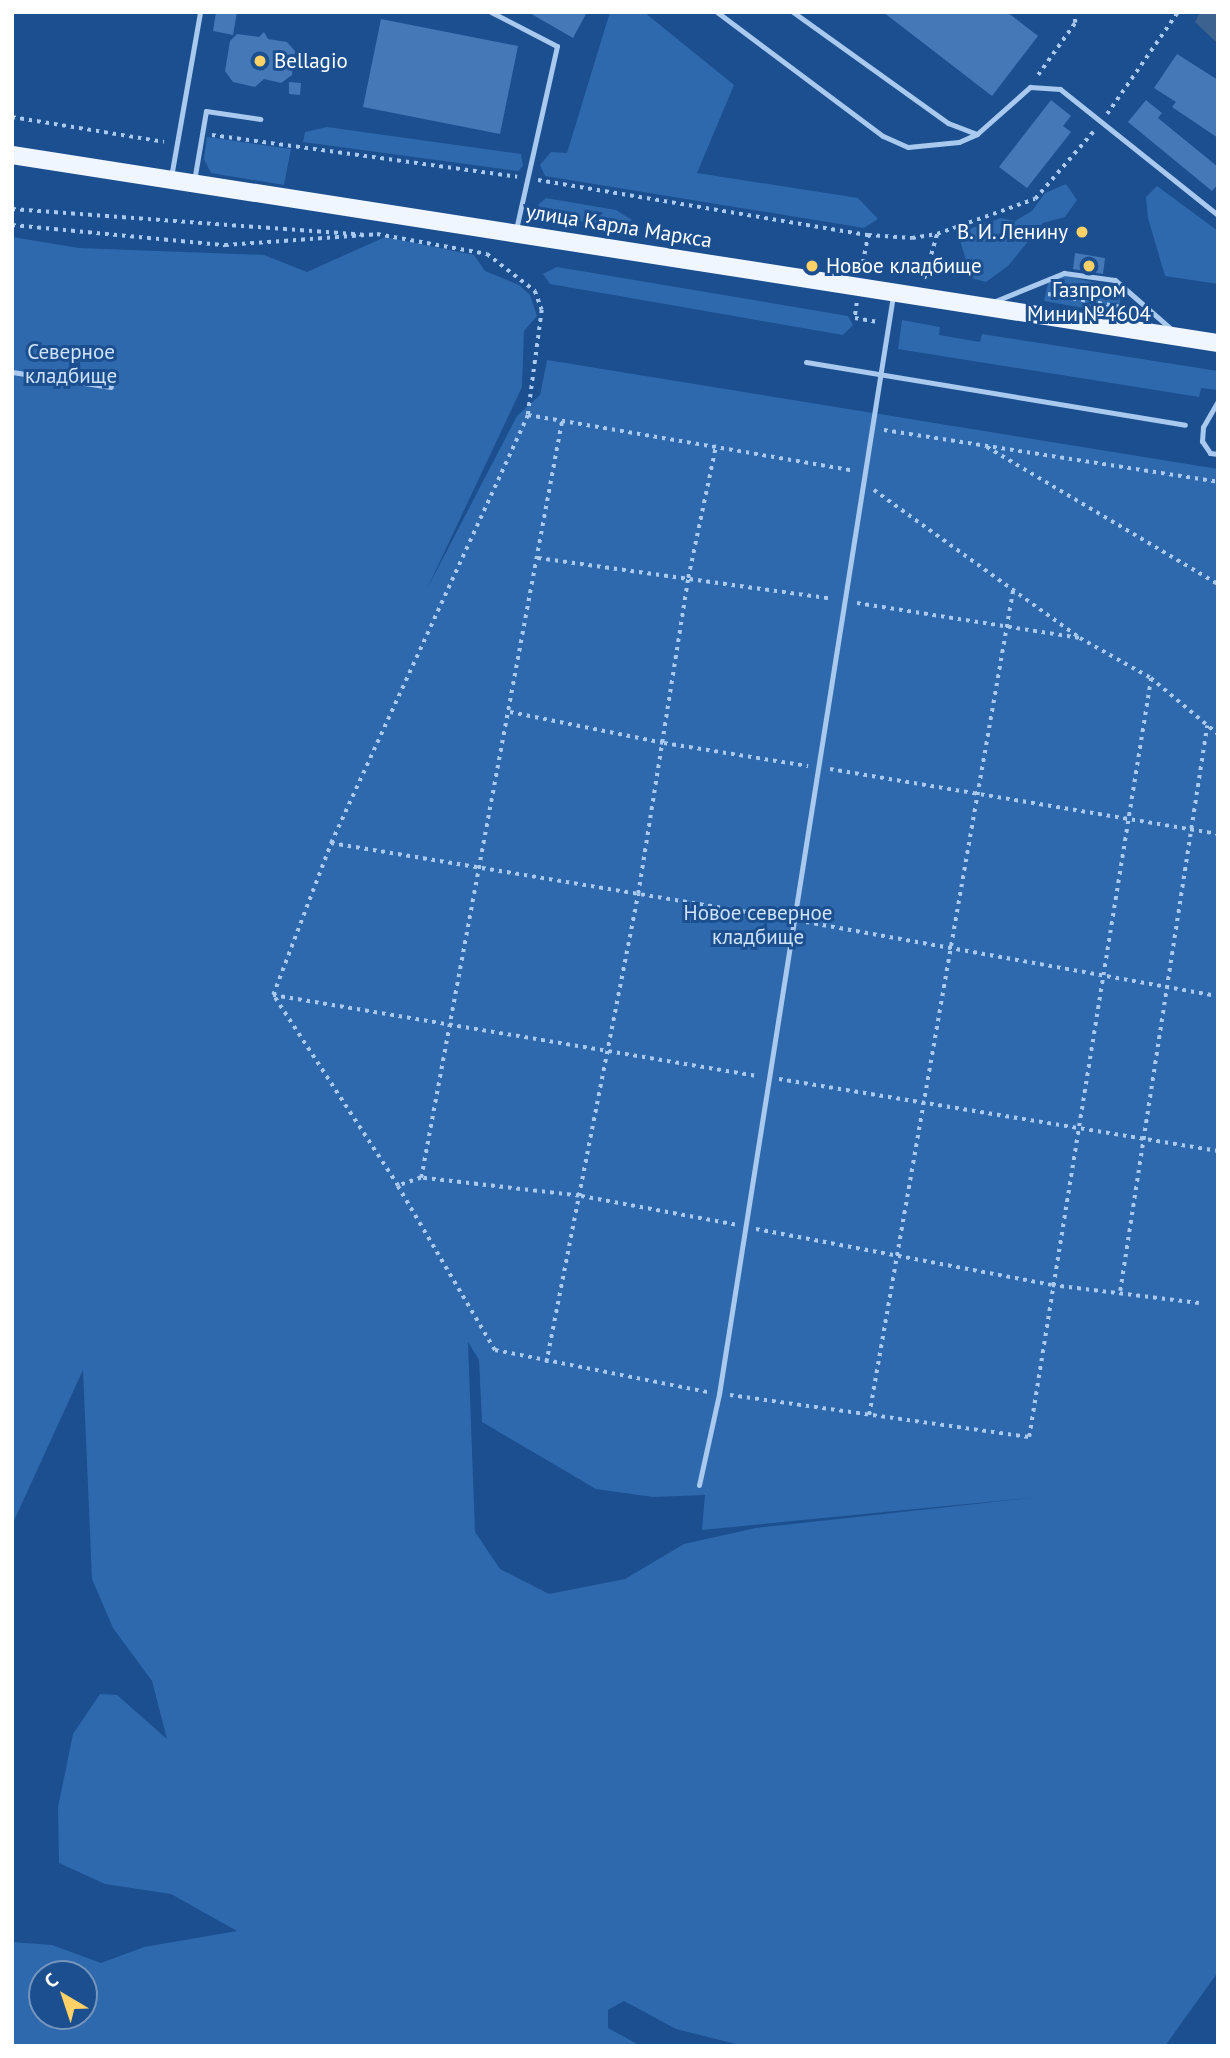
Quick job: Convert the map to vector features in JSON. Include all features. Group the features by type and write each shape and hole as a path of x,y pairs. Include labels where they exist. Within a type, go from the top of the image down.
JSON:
{"main road":[{"name":"улица Карла Маркса","path":"12,155 1218,343"}],"lane":[{"path":"170,180 200,12"},
{"path":"491,12 558,46 516,233"},
{"path":"717,12 883,136 908,148 958,142 977,134 1030,87 1060,89 1218,215"},
{"path":"793,12 948,123 977,134"},
{"path":"193,184 206,111 260,119"},
{"path":"981,306 1064,273 1115,280 1149,311 1185,338"},
{"path":"699,1485 719,1394 743,1227 893,293"},
{"path":"806,362 1185,425"},
{"path":"12,372 111,387"},
{"path":"1218,401 1203,427 1202,441 1210,453 1218,454"}],"path":[{"path":"1030,87 1075,23 1074,12"},
{"path":"202,134 527,178 868,236 937,234 1035,199 1101,121 1178,12"},
{"path":"12,117 177,144"},
{"path":"12,209 369,235 487,254 535,292 542,310 528,415 331,843 273,995"},
{"path":"12,225 225,245 369,235"},
{"path":"919,295 937,234"},
{"path":"1025,290 1149,311"},
{"path":"528,415 716,445 865,473"},
{"path":"421,1178 562,420"},
{"path":"873,428 1218,482"},
{"path":"546,1363 638,894 688,578 716,445"},
{"path":"985,446 1218,584"},
{"path":"864,483 1080,638 1151,678 1218,734"},
{"path":"538,558 845,601 1080,638"},
{"path":"869,1415 1013,590"},
{"path":"273,995 398,1186 495,1350 546,1363 719,1394 1029,1437 1151,678"},
{"path":"509,711 664,743 978,792 1218,834"},
{"path":"1120,1292 1207,726"},
{"path":"331,843 951,946 1218,996"},
{"path":"273,995 767,1078 924,1100 1218,1151"},
{"path":"398,1186 421,1178 579,1196 897,1253 1052,1285 1199,1303"}],"green space":[{"path":"610,12 644,12 734,85 697,173 858,198 878,219 864,228 545,176 540,165 551,152 567,153"},
{"path":"327,127 521,154 523,166 518,171 303,142 305,132"},
{"path":"207,137 291,149 284,185 211,173 204,159"},
{"path":"1066,184 1077,200 1065,217 1043,223 1008,266 986,282 971,278 958,233 1001,218 1015,221 1032,211 1045,193"},
{"path":"1157,186 1218,231 1218,284 1165,276 1148,218 1146,197"},
{"path":"546,198 616,210 632,220 622,228 543,215 538,205"},
{"path":"12,237 79,248 264,255 307,272 385,237 474,255 485,271 519,285 530,295 537,316 524,331 522,387 427,589 517,416 540,395 547,360 1218,469 1218,1972 1165,2046 744,2046 676,2029 624,2001 608,2010 608,2028 641,2046 12,2046 12,1942 52,1945 93,1960 28,1960 28,2030 98,2030 98,1962 144,1947 237,1931 171,1894 105,1884 59,1863 58,1807 73,1734 100,1694 117,1695 167,1739 152,1681 113,1628 92,1579 83,1370 12,1525","holes":["468,1342 479,1360 482,1422 596,1489 653,1497 705,1495 702,1530 1039,1497 756,1528 684,1544 625,1579 549,1594 500,1569 475,1532"]},
{"path":"557,267 848,316 853,325 843,335 550,284 543,274"},
{"path":"1062,275 1122,289 1118,314 1044,301 1049,279"},
{"path":"902,320 940,327 939,335 980,342 982,334 1218,371 1218,390 1201,388 1199,397 898,349"}],"shaded area":[{"path":"1200,12 1218,12 1218,44 1195,22"}],"building":[{"path":"216,12 237,12 233,35 213,31"},
{"path":"528,12 587,12 573,38"},
{"path":"883,12 1007,12 1038,36 992,96"},
{"path":"381,19 518,46 500,134 363,107"},
{"name":"Bellagio","path":"264,32 268,39 287,42 295,51 292,75 281,83 264,79 255,87 233,82 225,71 230,41 237,34 259,37"},
{"path":"1177,54 1218,80 1218,138 1172,107 1176,102 1154,88"},
{"path":"289,82 301,83 300,95 289,94"},
{"path":"1051,100 1071,116 1063,126 1071,132 1027,188 999,167"},
{"path":"1146,100 1162,113 1158,118 1218,167 1218,184 1212,191 1128,122"},
{"path":"1075,253 1105,258 1103,274 1073,269"}],"place":[{"name":"Bellagio","path":"260,61"},
{"name":"В. И. Ленину","path":"1082,232"},
{"name":"Новое кладбище","path":"812,266"},
{"name":"Газпром Мини №4604","path":"1089,266"}],"park label":[{"name":"Северное кладбище","path":"71,364"},
{"name":"Новое северное кладбище","path":"758,925"}]}
